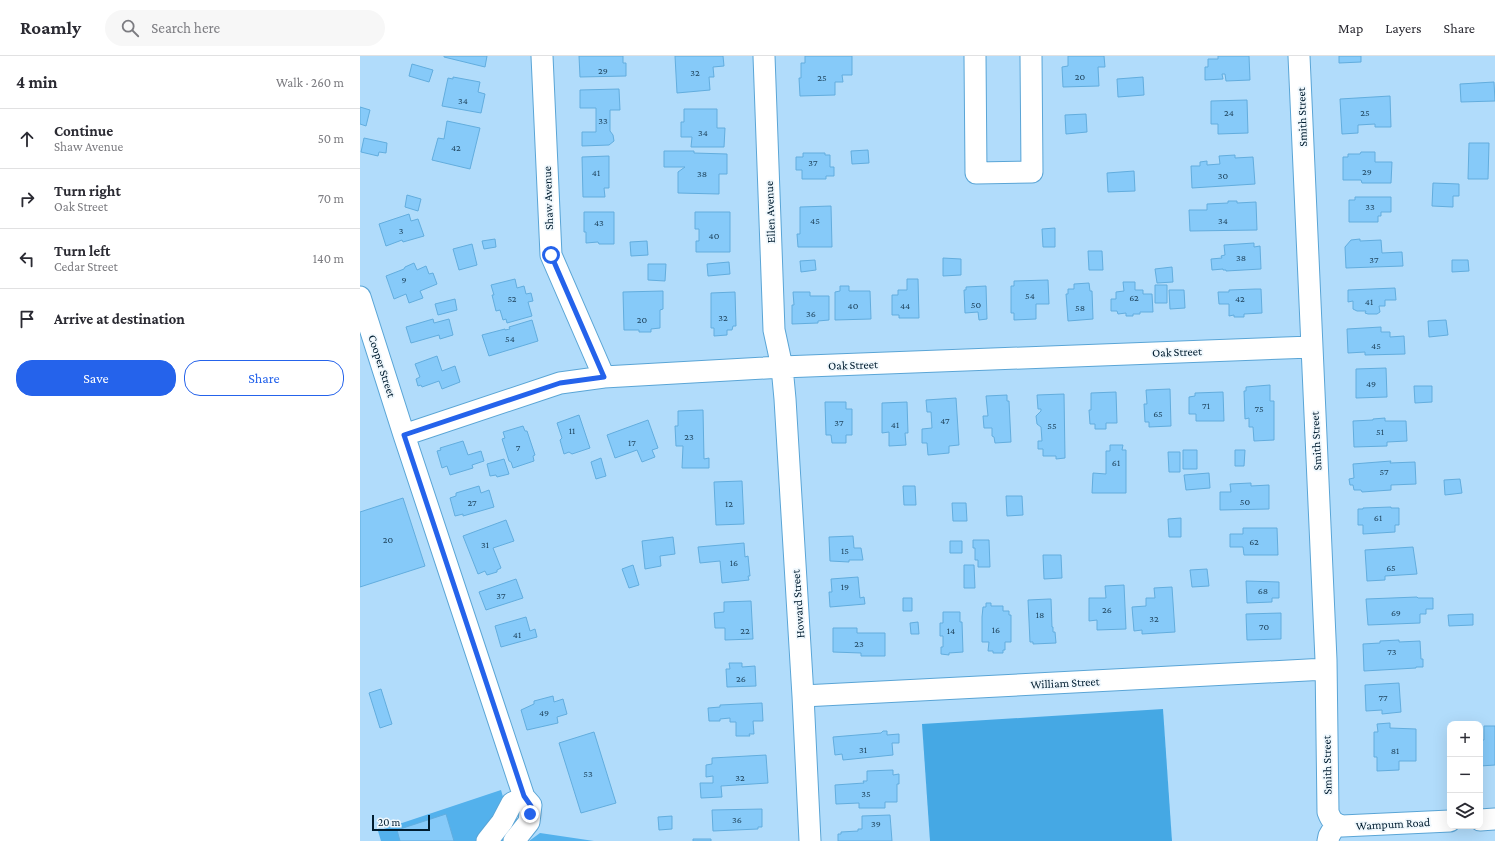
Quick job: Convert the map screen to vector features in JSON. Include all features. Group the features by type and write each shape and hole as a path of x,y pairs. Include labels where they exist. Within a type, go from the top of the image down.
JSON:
{"street":[{"name":"Shaw Avenue","path":"542,56 551,255 604,377"},
{"name":"Ellen Avenue","path":"764,56 774,330 782,368"},
{"path":"975,56 976,173 1032,172 1031,56"},
{"name":"Smith Street","path":"1299,56 1326,669 1328,812 1331,820 1332,833"},
{"name":"Cooper Street","path":"360,297 404,435 524,796 531,806 529,822 514,841"},
{"name":"Oak Street","path":"404,435 560,383 604,377 782,368 1312,347"},
{"name":"Howard Street","path":"782,368 803,696 810,841"},
{"name":"William Street","path":"803,696 1326,669"},
{"path":"488,841 502,822 512,802 524,796"},
{"path":"1483,820 1495,819"},
{"name":"Wampum Road","path":"1332,833 1350,826 1447,821"}],"shaded area":[{"path":"1163,709 1172,841 930,841 922,724"},
{"path":"501,790 516,841 381,841 378,831"},
{"path":"540,833 594,841 529,841"}],"building":[{"path":"444,56 487,56 485,67"},
{"path":"579,56 623,56 623,63 626,63 626,76 580,77"},
{"path":"675,56 723,56 724,66 713,67 714,77 709,77 710,90 677,93"},
{"path":"805,56 852,56 852,75 842,75 843,82 835,82 835,95 800,96 799,78 801,78 801,63 805,63"},
{"path":"1068,56 1104,56 1105,67 1098,67 1099,86 1063,87 1062,67 1068,66"},
{"path":"1218,56 1249,56 1250,80 1226,81 1225,74 1222,74 1223,79 1205,80 1205,67 1208,67 1208,59 1218,59"},
{"path":"1339,56 1361,56 1361,62 1339,63"},
{"path":"412,64 433,70 429,82 409,76"},
{"path":"453,77 480,82 478,92 485,94 481,113 442,106 448,78 453,79"},
{"path":"1143,77 1144,95 1118,97 1117,79"},
{"path":"1494,82 1495,101 1461,102 1460,84"},
{"path":"619,89 620,110 610,110 610,131 613,135 614,141 609,145 582,146 582,132 596,132 596,108 580,108 580,90"},
{"path":"1390,96 1391,127 1375,127 1375,124 1358,125 1358,133 1342,134 1340,99"},
{"path":"1247,100 1248,133 1218,134 1218,124 1211,124 1211,101"},
{"path":"360,107 370,110 366,126 360,124"},
{"path":"684,109 717,109 717,128 725,128 724,147 691,147 692,137 681,137 681,122 684,122"},
{"path":"1086,114 1087,132 1066,134 1065,115"},
{"path":"447,121 480,128 470,169 432,160 438,138 444,139"},
{"path":"364,138 387,143 386,153 379,152 378,156 361,152"},
{"path":"1469,143 1489,143 1488,179 1468,179"},
{"path":"868,150 869,163 852,164 851,151"},
{"path":"664,151 694,151 694,153 727,154 727,174 719,174 719,194 678,193 678,172 685,167 664,167"},
{"path":"1361,152 1375,152 1375,162 1392,162 1391,183 1362,183 1361,180 1343,180 1343,157 1348,157 1348,154 1360,154"},
{"path":"803,153 825,153 825,155 830,155 830,167 834,167 834,176 826,176 826,179 802,179 802,170 796,170 796,157 803,157"},
{"path":"1235,155 1235,158 1253,157 1255,184 1192,188 1191,166 1200,166 1200,162 1207,161 1207,165 1220,164 1219,156"},
{"path":"609,156 609,188 604,188 605,197 583,197 582,157"},
{"path":"1134,171 1135,191 1108,192 1107,173"},
{"path":"1433,183 1459,184 1459,196 1453,196 1453,207 1432,206"},
{"path":"407,195 421,199 418,211 405,207"},
{"path":"1355,197 1391,197 1391,212 1381,212 1381,216 1378,216 1378,222 1349,222 1349,200 1355,200"},
{"path":"1228,201 1237,201 1237,203 1256,202 1257,230 1190,231 1189,210 1207,210 1207,204 1228,203"},
{"path":"831,206 832,247 798,247 797,234 800,234 800,207"},
{"path":"584,212 614,212 614,244 599,244 598,242 586,243 586,232 584,232"},
{"path":"695,212 730,212 730,252 696,252 696,241 699,241 699,229 695,229"},
{"path":"409,214 411,221 418,219 424,236 403,242 402,240 386,246 379,224"},
{"path":"1055,228 1055,247 1043,247 1042,229"},
{"path":"495,239 496,247 484,249 482,241"},
{"path":"1360,239 1360,241 1381,240 1382,253 1402,252 1403,266 1346,268 1345,247 1351,240"},
{"path":"647,241 648,255 631,256 630,242"},
{"path":"1254,243 1254,247 1260,246 1261,269 1226,271 1223,269 1212,270 1211,259 1222,258 1221,256 1225,255 1224,245"},
{"path":"472,244 477,265 459,270 453,249"},
{"path":"1088,251 1102,251 1103,270 1089,270"},
{"path":"943,258 961,259 961,275 943,276"},
{"path":"815,260 816,270 801,272 800,261"},
{"path":"1452,260 1468,260 1469,271 1452,272"},
{"path":"729,262 730,274 708,276 707,264"},
{"path":"414,263 417,270 426,266 429,274 433,273 437,284 420,291 423,298 409,303 406,294 394,299 386,276 404,269 405,267"},
{"path":"648,264 666,264 665,281 648,280"},
{"path":"1172,267 1173,282 1157,283 1155,269"},
{"path":"515,279 517,288 524,286 526,294 531,293 533,301 528,302 532,316 507,323 506,319 503,320 500,310 496,311 491,285"},
{"path":"907,279 918,279 919,318 899,318 899,315 892,315 892,295 898,295 898,290 907,290"},
{"path":"1048,280 1049,304 1036,304 1036,319 1014,320 1014,313 1011,313 1011,286 1014,286 1014,281"},
{"path":"1123,282 1135,282 1135,290 1143,290 1143,294 1152,294 1153,312 1140,312 1140,314 1133,314 1133,316 1126,316 1126,313 1118,314 1117,311 1111,311 1111,299 1116,299 1116,292 1124,291"},
{"path":"1089,283 1090,291 1092,291 1093,319 1068,321 1066,294 1068,294 1068,289 1074,289 1074,284"},
{"path":"1155,285 1167,285 1167,303 1155,303"},
{"path":"840,286 849,286 849,291 870,291 871,319 835,320 835,292 840,291"},
{"path":"986,286 987,319 979,320 978,312 965,313 964,290 966,290 966,287"},
{"path":"1395,288 1396,300 1385,300 1385,306 1379,306 1380,312 1377,314 1368,314 1365,313 1366,311 1357,311 1353,309 1353,301 1348,302 1348,290"},
{"path":"1261,289 1262,313 1244,314 1244,317 1234,317 1234,315 1229,316 1229,304 1219,304 1218,292 1229,292 1229,290"},
{"path":"1169,290 1184,290 1185,308 1170,309"},
{"path":"663,291 663,309 660,310 660,328 651,329 651,332 624,330 623,292"},
{"path":"735,292 736,326 733,326 732,330 727,330 727,335 714,336 714,328 711,328 711,293"},
{"path":"793,292 810,292 810,296 829,296 829,320 818,321 818,323 792,324 792,305 794,305"},
{"path":"455,299 457,310 438,315 435,304"},
{"path":"433,319 434,323 449,319 453,335 440,339 439,335 411,343 406,327"},
{"path":"532,320 538,341 489,356 482,335 510,329 509,327"},
{"path":"1446,320 1448,335 1429,337 1428,321"},
{"path":"1381,327 1381,332 1390,332 1390,337 1404,336 1405,354 1365,355 1365,352 1348,353 1347,329"},
{"path":"437,356 442,371 455,366 460,382 442,389 439,381 422,387 421,385 418,386 416,379 420,377 415,364"},
{"path":"1386,368 1387,397 1356,398 1356,369"},
{"path":"1270,385 1270,401 1274,401 1274,440 1254,441 1253,427 1249,427 1249,418 1245,419 1244,391 1246,391 1246,387"},
{"path":"1414,386 1432,386 1432,402 1415,403"},
{"path":"1170,389 1171,426 1149,427 1149,422 1145,422 1144,404 1147,404 1146,390"},
{"path":"1116,392 1117,423 1106,423 1106,429 1095,429 1095,424 1090,424 1089,410 1091,410 1091,393"},
{"path":"1223,392 1224,421 1196,421 1196,414 1189,414 1189,397 1195,396 1195,393"},
{"path":"1064,394 1065,458 1056,459 1056,456 1043,456 1043,449 1038,449 1038,441 1042,441 1041,427 1037,424 1036,416 1041,411 1041,409 1038,409 1037,395"},
{"path":"1007,395 1007,401 1009,401 1011,442 995,443 994,437 992,436 992,428 984,428 983,416 988,416 986,396"},
{"path":"956,398 959,445 949,446 949,453 928,455 927,443 922,443 922,429 932,428 931,412 927,412 926,400"},
{"path":"825,402 846,402 846,409 852,409 852,435 846,435 846,443 832,443 831,435 826,435"},
{"path":"907,402 908,433 905,433 906,445 889,446 889,432 882,433 882,403"},
{"path":"703,410 704,459 709,458 709,468 682,468 683,446 676,446 675,426 678,426 678,411"},
{"path":"579,415 590,448 572,454 569,452 564,454 560,440 562,438 557,423"},
{"path":"1385,418 1385,421 1406,421 1407,441 1387,442 1387,446 1354,447 1353,421"},
{"path":"648,420 658,448 652,450 655,457 642,462 637,450 615,458 607,435"},
{"path":"523,426 525,431 527,431 535,455 533,456 534,461 513,468 511,462 509,461 502,439 505,438 503,432"},
{"path":"463,441 468,455 481,451 484,461 472,465 473,468 450,475 447,466 442,468 437,451 441,450 440,448"},
{"path":"1110,445 1123,445 1122,450 1126,450 1126,493 1092,493 1093,473 1106,474 1106,451 1110,451"},
{"path":"1183,450 1197,450 1197,469 1183,469"},
{"path":"1235,450 1245,450 1244,466 1235,466"},
{"path":"1168,452 1180,452 1180,472 1169,472"},
{"path":"601,458 606,476 596,479 591,462"},
{"path":"504,459 509,474 497,477 496,475 490,476 487,464"},
{"path":"1391,461 1390,463 1415,462 1416,484 1391,485 1391,490 1362,492 1361,490 1354,490 1353,485 1350,485 1349,479 1354,478 1353,464"},
{"path":"1209,473 1210,488 1186,490 1184,475"},
{"path":"1460,479 1462,493 1445,495 1444,480"},
{"path":"742,481 744,524 716,525 714,482"},
{"path":"1251,483 1251,486 1269,485 1269,509 1220,510 1220,492 1231,492 1230,484"},
{"path":"479,486 481,493 489,490 494,507 463,516 463,514 455,516 450,498 456,496 456,493"},
{"path":"903,486 915,486 916,505 904,505"},
{"path":"1006,496 1022,496 1023,515 1007,516"},
{"path":"403,498 425,566 360,587 360,512"},
{"path":"952,503 966,503 967,521 953,521"},
{"path":"1399,508 1399,525 1395,525 1395,532 1363,534 1363,525 1358,525 1358,509"},
{"path":"1181,518 1181,537 1169,537 1168,519"},
{"path":"506,520 514,541 493,548 501,568 497,570 497,572 487,575 485,571 478,574 463,536"},
{"path":"1243,528 1277,528 1278,555 1244,555 1243,547 1230,547 1230,534 1243,534"},
{"path":"853,536 854,548 861,548 863,560 849,560 849,562 830,561 829,537"},
{"path":"673,537 675,554 660,556 661,566 645,569 642,541"},
{"path":"973,540 989,540 990,567 978,567 978,560 975,560"},
{"path":"950,541 962,541 962,553 950,553"},
{"path":"744,543 745,557 748,556 749,580 722,583 720,561 700,563 698,547"},
{"path":"1413,547 1417,574 1385,576 1385,580 1367,581 1365,550"},
{"path":"1043,555 1061,555 1062,578 1044,579"},
{"path":"633,565 639,585 629,588 622,569"},
{"path":"964,565 974,565 975,588 964,588"},
{"path":"1207,569 1209,586 1192,587 1190,570"},
{"path":"858,577 860,598 864,597 865,604 830,607 829,592 832,592 831,579"},
{"path":"516,579 523,598 486,610 479,592"},
{"path":"1246,581 1279,582 1279,598 1272,598 1272,602 1247,603"},
{"path":"1124,585 1126,629 1097,630 1097,620 1089,621 1089,598 1106,598 1105,586"},
{"path":"1172,587 1175,632 1142,634 1142,630 1134,631 1132,607 1146,606 1146,598 1155,598 1154,588"},
{"path":"1417,597 1433,598 1433,609 1426,609 1426,614 1420,614 1420,623 1368,625 1366,599"},
{"path":"903,598 912,598 912,611 903,611"},
{"path":"1051,599 1052,627 1053,632 1055,632 1056,643 1033,644 1033,642 1030,642 1028,600"},
{"path":"751,601 753,639 725,640 725,628 715,628 714,613 724,612 724,602"},
{"path":"986,603 991,603 991,606 1003,606 1003,611 1009,611 1009,615 1011,615 1011,642 1005,642 1005,650 1003,650 1003,653 993,653 993,651 988,651 989,642 982,642 983,607 986,607"},
{"path":"943,612 960,612 960,622 962,622 963,652 949,653 949,655 941,654 941,647 943,647 943,636 940,636 940,623 943,623"},
{"path":"1281,613 1281,639 1247,640 1246,614"},
{"path":"1473,614 1473,625 1449,626 1448,615"},
{"path":"526,617 530,631 535,629 537,637 501,647 495,626"},
{"path":"918,622 919,634 911,634 910,623"},
{"path":"833,628 857,628 857,633 885,633 885,656 861,656 861,653 833,652"},
{"path":"1399,640 1399,642 1420,641 1423,667 1364,671 1363,644"},
{"path":"729,663 742,663 742,667 755,666 756,686 727,687 726,669 730,669"},
{"path":"1399,683 1401,712 1382,714 1382,710 1366,711 1365,685"},
{"path":"381,689 392,724 380,728 369,693"},
{"path":"553,696 554,702 563,699 567,714 557,717 558,723 527,730 521,710 534,704 534,701"},
{"path":"762,703 763,721 753,721 754,734 749,734 750,736 736,736 736,722 730,722 730,718 720,719 720,721 709,721 708,708 720,707 720,705"},
{"path":"1390,723 1390,728 1416,729 1416,761 1399,761 1399,770 1377,771 1377,757 1374,757 1374,732 1378,732 1377,724"},
{"path":"1484,726 1495,726 1495,765 1483,766"},
{"path":"883,731 887,731 887,735 899,734 899,743 892,743 893,755 843,760 842,754 835,755 833,737 881,733"},
{"path":"594,732 616,803 581,813 559,743"},
{"path":"766,755 768,783 721,786 722,797 701,798 700,783 713,783 713,776 706,777 706,765 712,764 712,758"},
{"path":"893,770 893,775 899,774 899,784 897,784 897,802 885,802 885,808 859,808 859,803 836,804 835,785 864,783 863,781 867,781 867,771"},
{"path":"762,809 762,827 758,827 758,829 713,831 712,810"},
{"path":"446,814 454,841 400,841 397,830"},
{"path":"890,815 892,841 838,841 838,834 841,834 841,832 858,831 858,829 862,829 862,816"},
{"path":"672,816 672,829 659,830 658,817"},
{"path":"693,839 711,839 711,841 693,841"}],"route":[{"path":"530,814 531,806 524,796 404,435 560,383 604,377 551,255"}]}
